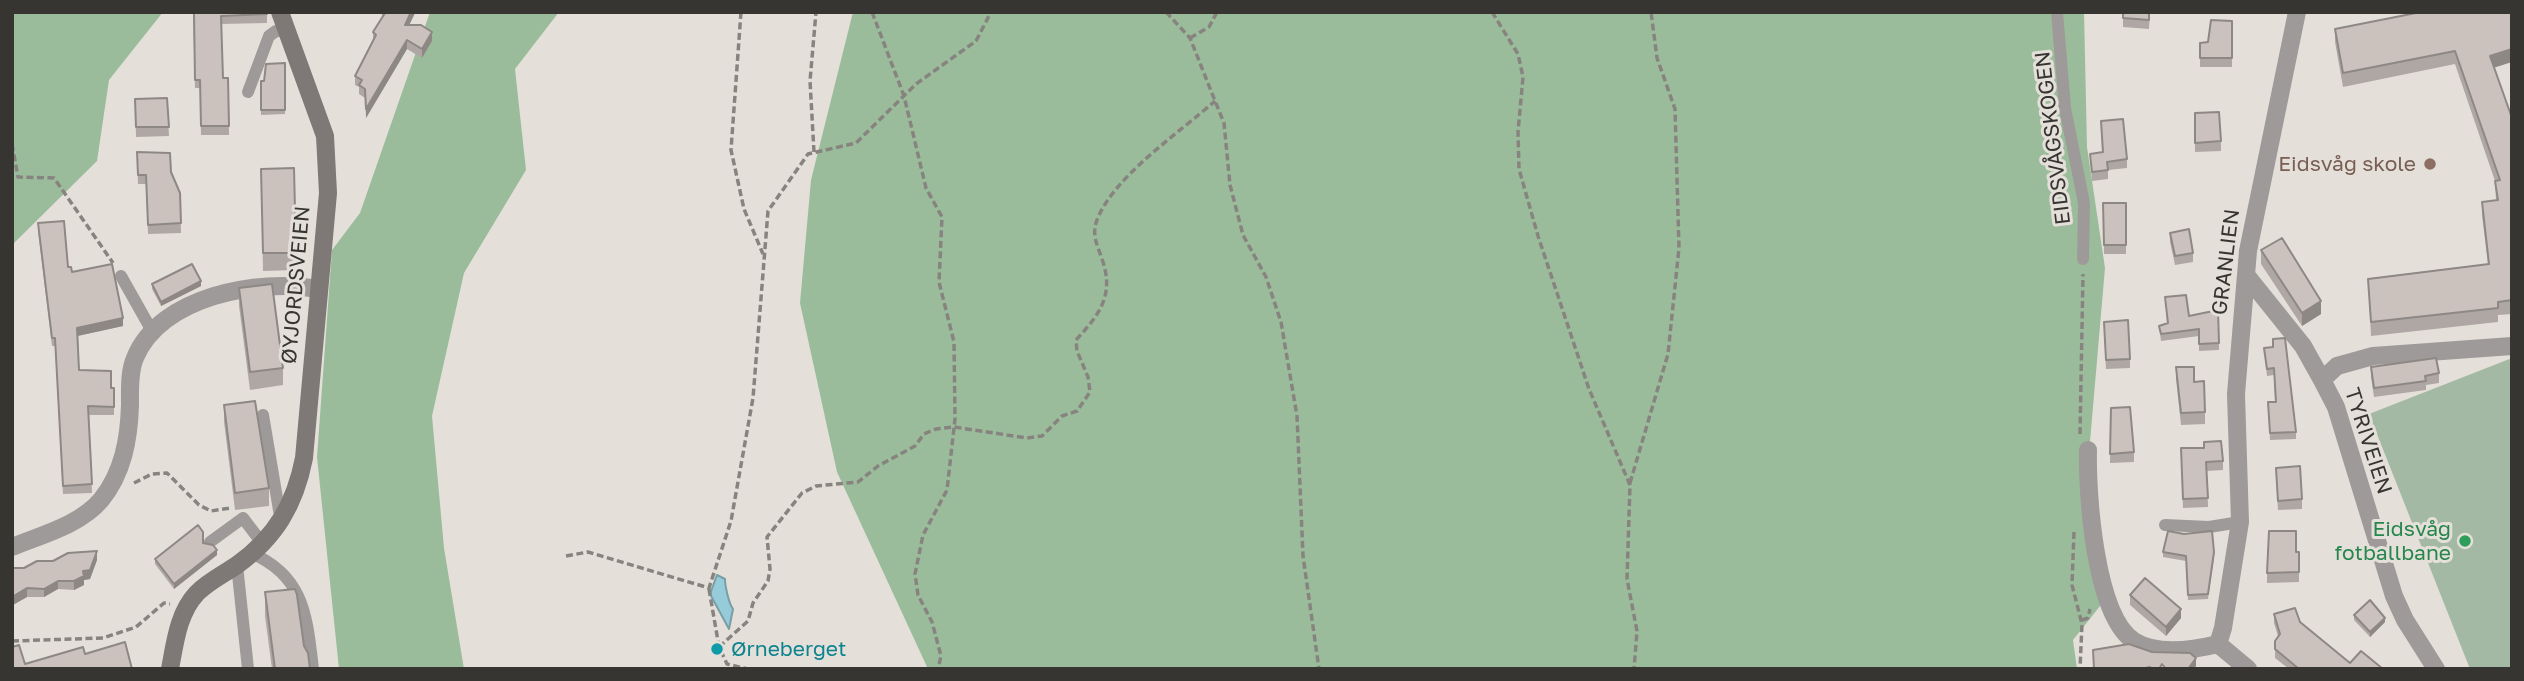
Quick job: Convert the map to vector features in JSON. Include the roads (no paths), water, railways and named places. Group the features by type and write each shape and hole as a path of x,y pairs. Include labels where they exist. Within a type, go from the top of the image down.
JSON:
{"street":[{"name":"ØYJORDSVEIEN","path":"170,669 176,635 186,610 197,593 250,554 281,523 299,484 304,458 317,289 328,193 325,136 280,12"},
{"name":"GRANLIEN","path":"2218,644 2240,522 2236,394 2252,223 2297,12"},
{"name":"TYRIVEIEN","path":"2246,275 2303,346 2336,407 2394,596 2404,620 2436,669"},
{"path":"12,547 76,520 102,499 121,467 135,358 152,331 195,302 222,293 266,287 317,289"},
{"name":"TYRIVEIEN","path":"2322,380 2337,366 2373,356 2512,346"},
{"path":"2088,450 2090,502 2101,578 2109,610 2123,631 2139,644 2165,650 2218,644 2248,669"}],"lane":[{"name":"EIDSVÅGSKOGEN","path":"2057,12 2063,96 2084,203 2083,259"},
{"path":"248,92 269,36 276,31 289,31"},
{"path":"121,276 152,331"},
{"path":"263,415 281,523"},
{"path":"210,542 243,518 250,554 248,669"},
{"path":"2165,525 2209,527 2240,522"},
{"path":"250,554 269,562 300,596 308,623 313,669"}],"water":[{"path":"717,575 725,579 733,609 729,629 710,594"}],"place":[{"name":"Eidsvåg skole","path":"2430,164"},
{"name":"Eidsvåg fotballbane","path":"2465,541"},
{"name":"Ørneberget","path":"717,649"}]}
